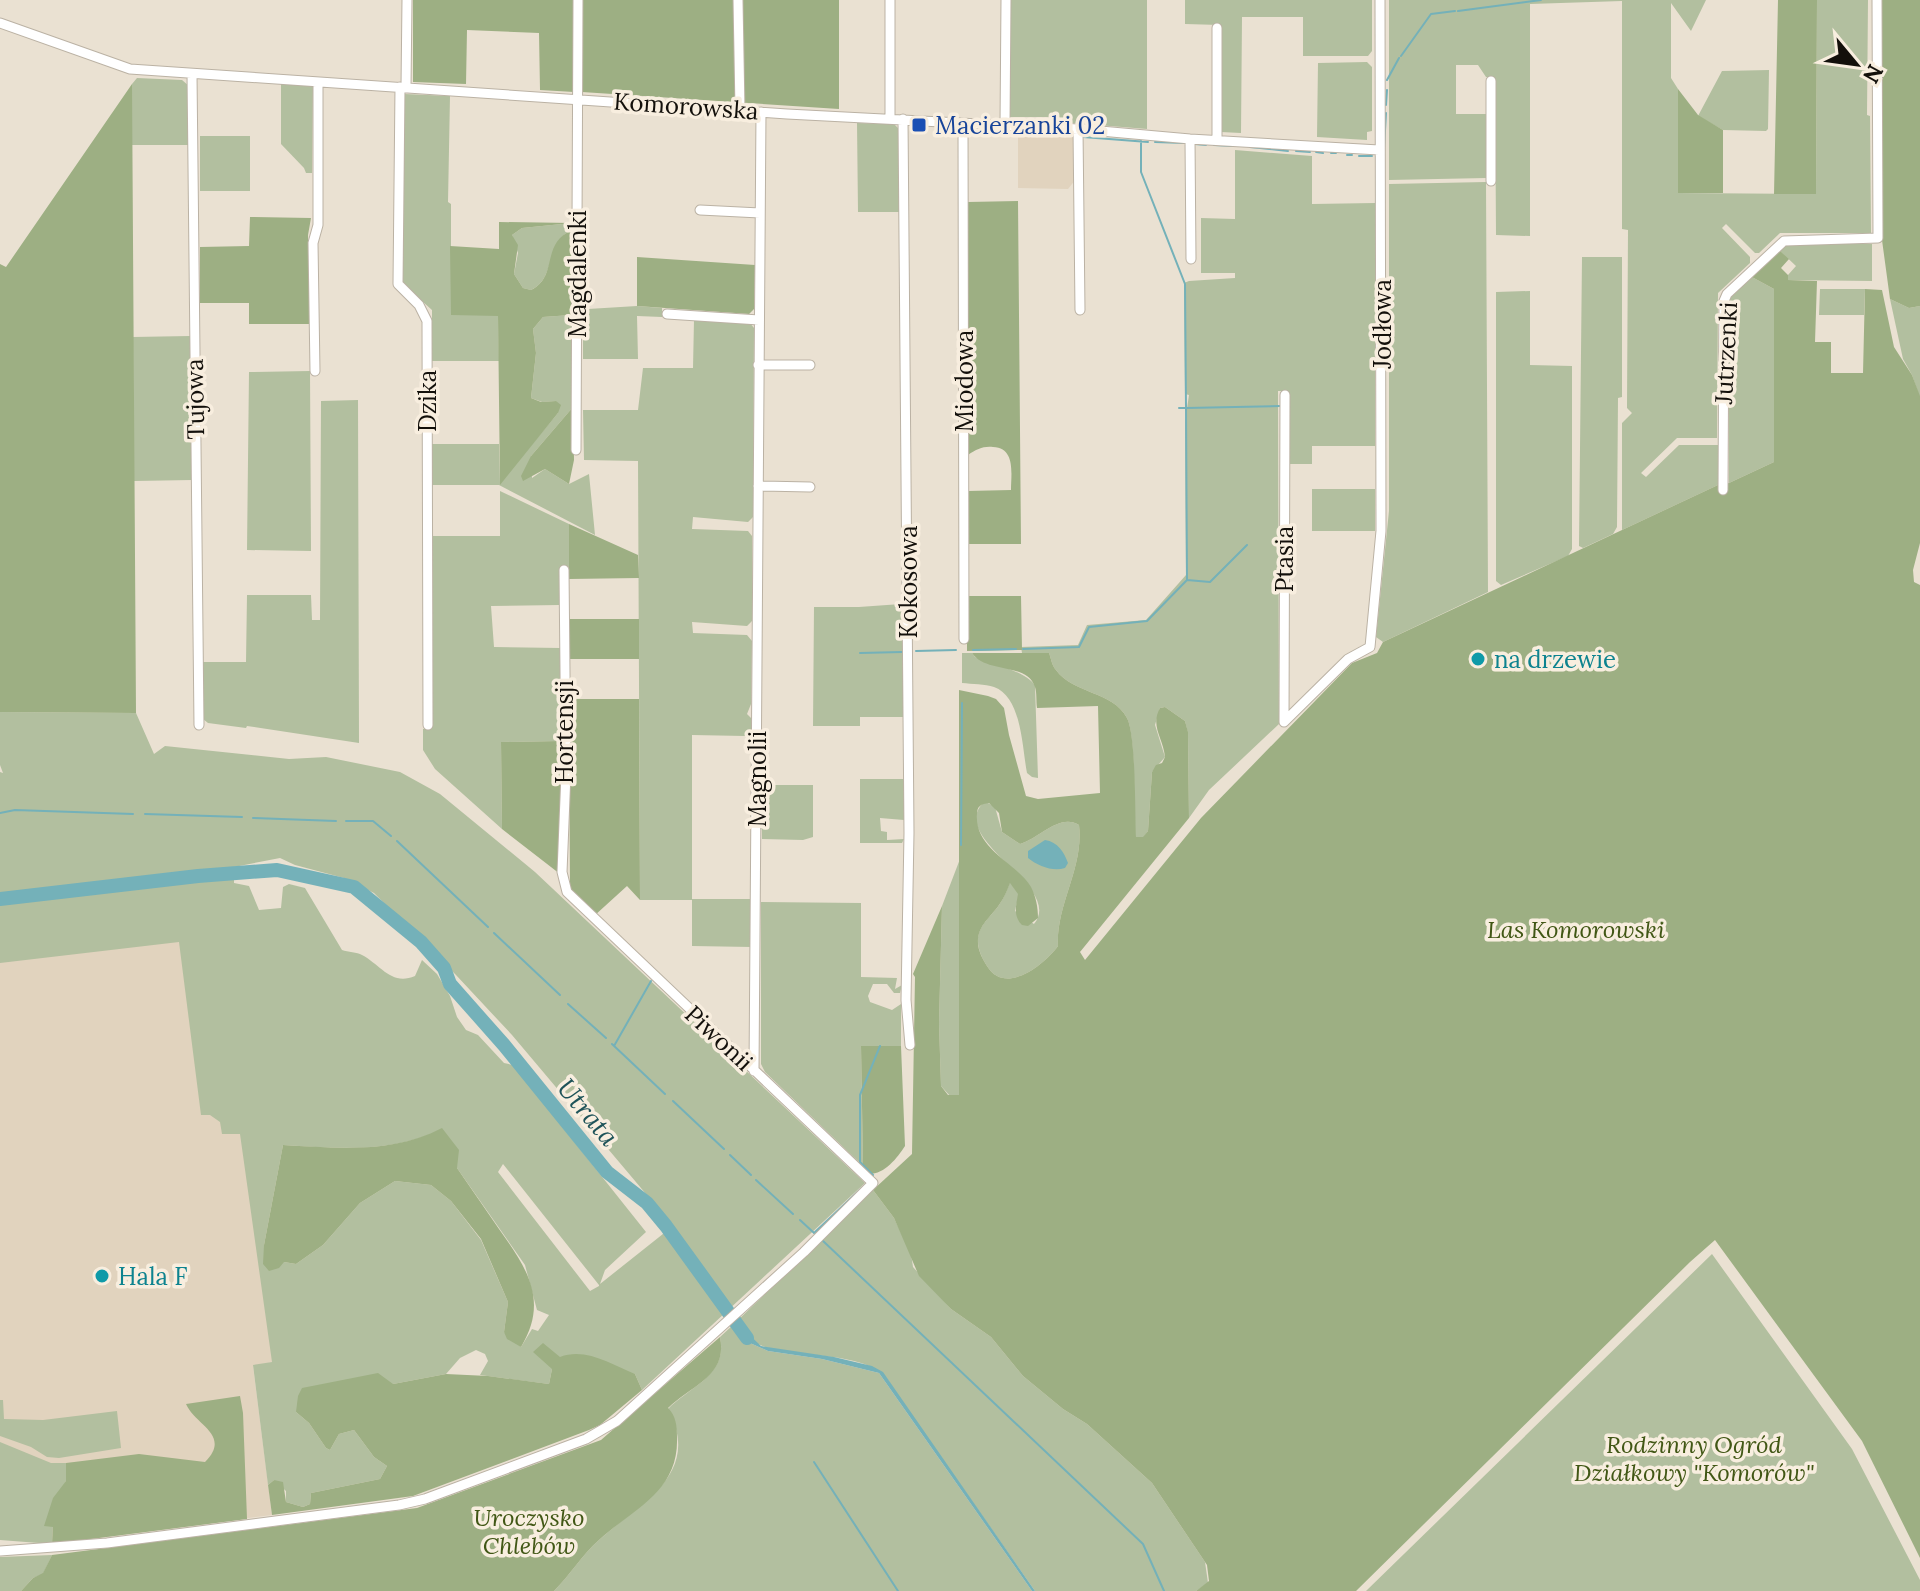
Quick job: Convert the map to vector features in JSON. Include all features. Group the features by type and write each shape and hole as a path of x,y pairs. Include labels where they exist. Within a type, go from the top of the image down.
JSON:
{"street":[{"name":"Dzika","path":"407,0 398,284 419,305 427,321 428,725"},
{"name":"Magdalenki","path":"576,450 578,0"},
{"path":"738,0 740,110"},
{"path":"890,0 890,118"},
{"path":"1005,125 1006,0"},
{"name":"Jodłowa","path":"1284,722 1348,659 1370,647 1381,531 1380,0"},
{"name":"Jutrzenki","path":"1723,490 1725,297 1734,285 1784,241 1878,238 1877,0"},
{"name":"Komorowska","path":"0,23 130,69 1379,150"},
{"path":"1217,28 1217,140"},
{"name":"Tujowa","path":"192,74 199,725"},
{"path":"1491,81 1491,181"},
{"path":"315,371 313,243 318,225 318,82"},
{"name":"Magnolii","path":"754,1071 761,112"},
{"name":"Kokosowa","path":"903,119 909,833 906,1000 910,1045"},
{"name":"Miodowa","path":"963,123 964,639"},
{"path":"1078,129 1080,310"},
{"path":"1190,139 1191,259"},
{"path":"700,210 760,213"},
{"path":"667,314 759,320"},
{"path":"758,365 810,365"},
{"name":"Ptasia","path":"1284,722 1285,395"},
{"path":"758,486 810,487"},
{"name":"Hortensji","path":"564,570 566,773 562,872 567,892"},
{"name":"Piwonii","path":"0,1551 107,1543 392,1507 425,1499 602,1430 631,1410 727,1323 873,1183 567,892"}],"shaded area":[{"path":"1018,133 1075,134 1076,179 1068,189 1018,188"},
{"path":"206,886 273,1362 253,1366 272,1515 59,1543 0,1525 0,905"}],"green space":[{"path":"413,0 574,0 574,92 540,90 539,33 467,30 466,84 413,82"},
{"path":"583,0 839,0 839,109 582,92"},
{"path":"1009,0 1147,0 1147,129 1060,122 1059,117 1009,117"},
{"path":"1185,0 1372,0 1372,51 1368,56 1303,56 1303,17 1242,17 1241,133 1221,132 1220,25 1185,24"},
{"path":"1389,0 1706,0 1691,31 1671,3 1671,78 1678,89 1678,193 1816,194 1817,0 1868,0 1867,115 1870,116 1871,233 1780,233 1759,253 1755,253 1726,224 1722,228 1750,257 1750,263 1718,293 1717,438 1677,438 1641,473 1646,477 1679,445 1718,445 1718,485 1622,530 1622,423 1632,413 1627,408 1628,230 1622,229 1622,1 1530,4 1530,236 1496,235 1495,78 1486,77 1478,65 1456,65 1456,114 1486,114 1486,178 1389,180"},
{"path":"1778,0 1817,0 1816,194 1774,194"},
{"path":"1882,0 1920,0 1920,306 1909,308 1890,299 1882,240"},
{"path":"1367,62 1372,67 1372,131 1367,132 1367,140 1317,137 1318,63"},
{"path":"1769,70 1766,131 1723,130 1698,116 1722,71"},
{"path":"137,78 182,80 189,86 190,145 132,145 132,84"},
{"path":"132,84 136,713 0,712 0,264 6,267"},
{"path":"281,84 313,85 312,173 306,173 281,144"},
{"path":"1678,89 1698,115 1723,130 1723,193 1678,193"},
{"path":"404,94 450,96 448,202 451,204 451,315 498,315 499,361 432,361 432,310 403,284"},
{"path":"857,123 894,124 900,130 901,212 858,212"},
{"path":"200,136 250,136 250,191 200,191"},
{"path":"1235,150 1312,156 1312,204 1375,203 1375,446 1312,446 1312,464 1289,464 1288,391 1278,391 1279,724 1209,790 1189,818 1188,733 1185,721 1165,707 1160,708 1155,725 1165,757 1152,772 1148,831 1143,838 1135,837 1133,757 1127,718 1112,702 1063,678 1049,653 1022,653 1021,647 1078,645 1087,625 1146,620 1186,575 1185,422 1189,395 1185,394 1184,283 1235,278 1235,273 1201,273 1201,218 1235,219"},
{"path":"1486,182 1488,592 1383,642 1376,637 1389,511 1389,184"},
{"path":"1018,201 1021,544 968,544 968,491 1011,490 1011,463 1006,452 1000,448 983,448 968,455 968,202"},
{"path":"250,217 311,218 308,235 310,324 249,324 249,303 200,303 200,247 249,246"},
{"path":"499,222 572,223 522,228 512,235 518,245 514,274 523,288 531,290 545,277 556,243 572,230 573,311 571,315 543,317 533,329 536,353 531,398 541,402 556,401 561,405 558,413 500,485 498,316 451,315 450,246 499,249"},
{"path":"572,223 572,230 557,243 539,284 531,290 523,288 514,274 518,253 512,235 522,228"},
{"path":"1783,243 1872,244 1872,281 1788,280 1788,275 1796,266 1778,249"},
{"name":"Las Komorowski","path":"1778,249 1789,259 1781,268 1788,275 1788,280 1817,281 1815,342 1831,342 1831,373 1863,373 1865,289 1882,290 1894,347 1912,375 1920,396 1920,543 1913,570 1914,582 1920,585 1920,1558 1862,1441 1715,1240 1356,1591 1196,1591 1209,1581 1207,1565 1152,1483 1087,1424 1023,1376 991,1337 951,1309 919,1276 894,1218 873,1190 912,1154 913,974 942,906 941,1086 948,1095 959,1095 959,690 996,699 1004,708 1026,796 1038,799 1100,793 1098,706 1037,708 1036,689 1031,679 1024,674 987,664 972,653 1049,653 1063,678 1121,709 1127,718 1132,740 1136,837 1143,837 1148,831 1152,772 1165,757 1157,714 1160,708 1165,707 1185,721 1188,732 1189,818 1080,952 1085,960 1201,818 1352,663 1377,653 1383,642 1718,485 1774,462 1774,289 1750,276","holes":["989,803 999,813 1002,832 1020,844 1057,824 1072,822 1079,825 1078,856 1061,915 1058,946 1034,969 1014,978 995,975 984,961 978,946 982,927 1001,902 1010,883 1018,894 1016,911 1019,922 1028,926 1038,918 1036,902 1025,878 982,837 978,826 979,807"]},
{"path":"637,257 755,265 754,309 749,314 637,306"},
{"path":"1582,257 1622,257 1622,397 1618,398 1617,527 1613,534 1583,548 1579,546"},
{"path":"1750,276 1774,289 1774,462 1729,483 1729,298"},
{"path":"1820,289 1865,289 1864,315 1819,315"},
{"path":"1530,291 1530,365 1572,366 1572,549 1568,556 1501,585 1496,581 1496,292"},
{"path":"1890,299 1909,308 1920,306 1920,398 1903,359"},
{"path":"583,307 662,308 662,317 637,316 638,359 583,359"},
{"path":"573,311 573,407 531,456 532,478 545,469 569,484 589,474 595,535 499,485 432,485 432,444 499,444 500,483 558,413 556,401 542,402 531,398 536,353 533,329 543,317 571,315"},
{"path":"694,320 749,322 754,328 753,517 748,522 693,517 692,529 748,531 752,536 752,621 747,626 692,622 693,633 747,635 752,641 751,704 747,714 751,718 751,730 745,736 692,735 692,899 752,899 752,947 692,946 692,900 640,900 638,461 584,460 583,410 638,410 643,368 693,368"},
{"path":"190,336 192,480 134,481 133,337"},
{"path":"310,371 311,551 247,550 249,372"},
{"path":"358,400 359,743 208,723 203,719 203,662 246,662 247,595 311,595 312,620 320,620 321,401"},
{"path":"573,407 574,460 569,484 545,469 523,481 521,476 531,456"},
{"path":"1312,489 1375,489 1375,531 1312,531"},
{"path":"500,491 569,524 569,567 559,569 559,605 491,606 494,647 560,648 560,741 501,742 502,829 435,769 423,750 423,729 431,729 432,536 500,536"},
{"path":"569,524 638,555 639,578 569,579"},
{"path":"967,596 1021,596 1022,650 967,651"},
{"path":"901,604 904,717 860,717 860,726 813,726 814,607"},
{"path":"569,619 639,619 639,659 569,659"},
{"path":"962,653 972,653 975,657 1016,672 1035,685 1038,778 1027,773 1019,724 1010,701 994,687 962,683"},
{"path":"569,699 639,699 640,900 627,886 594,916 574,897 570,887"},
{"path":"0,712 136,713 154,754 165,746 289,759 326,757 400,772 440,794 535,872 865,1183 642,1390 635,1374 552,1369 549,1384 480,1375 488,1361 485,1354 476,1350 460,1358 446,1374 393,1384 296,1412 309,1423 326,1448 330,1450 339,1434 354,1430 374,1457 387,1466 380,1479 311,1493 310,1504 303,1507 286,1502 286,1491 274,1480 268,1485 253,1365 272,1362 240,1134 222,1134 220,1122 210,1115 201,1115 179,942 0,963 0,772 3,773 0,765","holes":["280,858 344,878 374,893 512,1035 673,1226 600,1284 605,1270 646,1232 513,1065 504,1063 478,1035 466,1030 437,974 422,960 415,976 393,976 362,955 342,950 305,888 289,884 283,887 281,908 259,910 249,886 234,883 234,867","442,1129 457,1168 525,1265 537,1310 549,1315 538,1331 532,1329 521,1347 504,1332 508,1302 481,1240 451,1201 431,1185 395,1181 360,1203 323,1245 296,1264 284,1262 264,1245 283,1145 364,1148 423,1137","503,1164 599,1286 590,1291 498,1172"]},
{"path":"560,741 560,874 502,829 501,742"},
{"path":"860,779 904,779 904,820 880,818 881,831 887,832 887,840 904,839 902,843 860,843"},
{"path":"761,785 813,785 813,837 803,840 762,839"},
{"path":"983,803 995,807 1002,832 1020,844 1057,824 1072,822 1079,825 1078,856 1061,915 1058,946 1034,969 1014,978 995,975 987,966 979,948 978,936 1001,902 1010,882 1019,894 1015,911 1034,924 1039,909 1034,894 980,832 976,817"},
{"path":"960,859 959,1095 951,1097 941,1086 942,906"},
{"path":"761,902 861,903 861,977 897,978 895,989 902,985 900,993 894,993 887,984 873,984 868,996 870,1002 892,1010 901,1004 901,1046 861,1046 863,1166 765,1072 761,1064"},
{"path":"861,1046 901,1046 905,1146 885,1168 869,1174 863,1166"},
{"path":"442,1128 459,1150 457,1168 526,1271 534,1300 529,1330 521,1347 507,1339 504,1332 508,1302 481,1239 451,1201 431,1185 395,1181 360,1203 323,1245 296,1264 284,1262 279,1268 269,1271 263,1264 283,1145 384,1146"},
{"path":"873,1190 894,1218 911,1254 913,1267 951,1309 991,1337 1023,1376 1087,1424 1152,1483 1205,1562 1208,1583 1196,1591 1035,1591 884,1375 852,1360 772,1349 755,1342 743,1331 736,1322"},
{"name":"Rodzinny Ogród Działkowy \"Komorów\"","path":"1712,1254 1852,1449 1920,1580 1920,1591 1366,1591"},
{"path":"733,1325 750,1343 768,1351 822,1359 879,1373 1032,1591 554,1591 593,1546 662,1485 678,1452 677,1432 668,1409 713,1370 721,1350 720,1337"},
{"name":"Uroczysko Chlebów","path":"720,1337 719,1361 713,1371 668,1408 673,1414 677,1437 671,1472 652,1497 593,1546 554,1591 21,1591 33,1578 43,1573 52,1555 417,1508 601,1440"},
{"path":"543,1343 560,1357 570,1354 589,1356 635,1374 642,1390 600,1425 413,1496 272,1515 268,1485 274,1480 283,1482 286,1502 303,1507 310,1504 311,1493 380,1479 387,1466 374,1457 354,1430 339,1434 330,1450 326,1448 309,1423 296,1412 302,1388 378,1373 393,1384 446,1374 549,1384 552,1369 533,1352"},
{"path":"240,1396 247,1519 52,1544 53,1527 44,1526 53,1498 66,1481 66,1463 139,1454 205,1462 215,1444 213,1437 186,1404"},
{"path":"0,1400 3,1400 4,1419 43,1420 117,1411 121,1448 59,1458 47,1457 31,1447 0,1436"},
{"path":"0,1442 51,1463 66,1463 66,1481 45,1526 53,1526 52,1544 0,1540"},
{"path":"52,1555 43,1574 33,1578 21,1591 0,1591 0,1557"}],"water":[{"path":"1045,840 1062,851 1068,863 1065,868 1046,868 1028,858 1028,851"},
{"path":"736,1322 761,1346 834,1357 872,1366 883,1372 1035,1591 1032,1591 879,1373 822,1359 768,1351 750,1343 733,1325"}],"waterway":[{"path":"1458,11 1541,0"},
{"path":"1401,56 1431,14 1455,11"},
{"path":"1387,80 1399,58"},
{"path":"1386,105 1387,90"},
{"path":"1384,148 1386,113"},
{"path":"1083,137 1148,142"},
{"path":"1141,141 1141,172 1185,284 1186,408 1179,408"},
{"path":"1155,142 1185,143"},
{"path":"1195,144 1206,145"},
{"path":"1214,145 1234,146"},
{"path":"1250,147 1288,151"},
{"path":"1296,151 1310,152"},
{"path":"1316,152 1323,153"},
{"path":"1331,153 1336,153"},
{"path":"1347,155 1352,155"},
{"path":"1359,156 1372,156"},
{"path":"1023,649 1079,647 1089,627 1147,621 1187,580 1186,408 1280,406"},
{"path":"1187,580 1210,582 1247,545"},
{"path":"973,650 1016,649"},
{"path":"916,651 956,650"},
{"path":"860,653 902,652"},
{"path":"961,845 962,703"},
{"path":"0,813 15,810 133,814"},
{"path":"145,814 242,817"},
{"path":"253,818 336,821"},
{"path":"346,821 373,821 391,836"},
{"path":"397,841 488,927"},
{"name":"Utrata","path":"0,899 277,870 354,887 421,942 444,968 450,984 607,1172 647,1203 666,1226 747,1338"},
{"path":"494,933 560,995"},
{"path":"614,1046 651,981"},
{"path":"568,1004 606,1038"},
{"path":"612,1044 665,1094"},
{"path":"873,1175 860,1162 860,1095 880,1046"},
{"path":"673,1101 724,1149"},
{"path":"730,1155 751,1175"},
{"path":"756,1180 793,1214"},
{"path":"814,1233 863,1187"},
{"path":"800,1220 813,1232"},
{"path":"822,1240 1143,1544 1164,1591"},
{"path":"814,1462 898,1591"}],"place":[{"name":"Macierzanki 02","path":"919,125"},
{"name":"na drzewie","path":"1478,659"},
{"name":"Hala F","path":"102,1276"}]}
